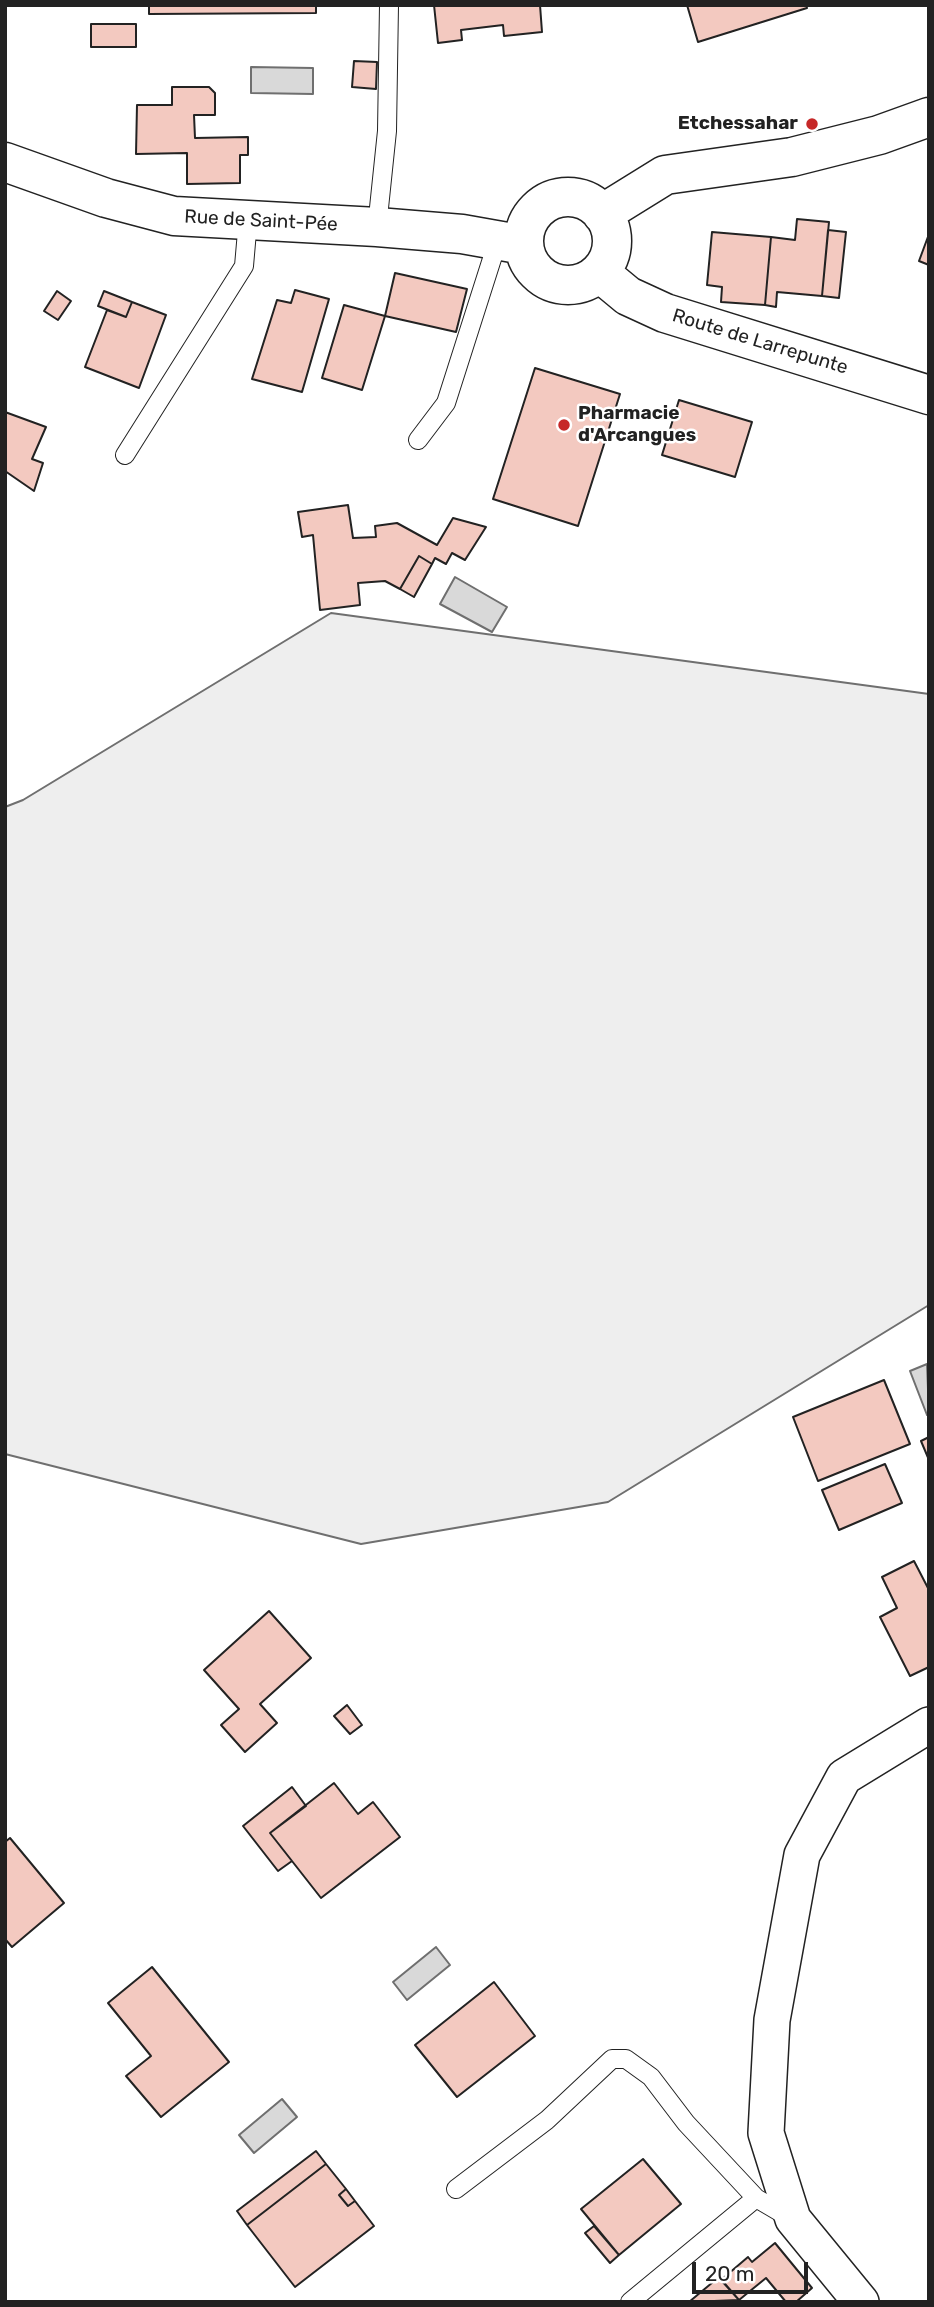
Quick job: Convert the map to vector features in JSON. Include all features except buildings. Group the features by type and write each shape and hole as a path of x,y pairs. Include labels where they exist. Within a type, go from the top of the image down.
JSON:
{"main road":[{"path":"603,214 665,175 792,157 879,135 929,117"},
{"name":"Rue de Saint-Pée","path":"5,162 106,198 174,216 377,227 511,243"},
{"path":"579,198 603,214 612,237 607,262 587,281 559,284 535,271 511,243 530,218 552,200 579,198"},
{"name":"Route de Larrepunte","path":"599,272 628,296 665,313 929,395"}],"street":[{"path":"860,2302 793,2219 766,2133 772,2021 802,1855 844,1777 929,1725"}],"lane":[{"path":"377,227 387,131 389,5"},
{"path":"125,455 244,266 248,220"},
{"path":"418,440 446,403 511,243"},
{"path":"456,2189 547,2120 612,2059 626,2059 651,2077 687,2123 755,2198 793,2219"},
{"path":"630,2302 755,2198"}],"shaded area":[{"path":"251,67 313,68 313,94 251,93"},
{"path":"455,577 507,607 492,632 440,604"},
{"path":"331,613 929,694 929,1305 608,1502 361,1544 5,1454 5,807 23,800"},
{"path":"927,1364 929,1414 927,1415 910,1371"},
{"path":"436,1947 450,1965 407,2000 393,1982"},
{"path":"282,2099 297,2117 254,2153 239,2135"}],"place":[{"name":"Etchessahar","path":"812,124"},
{"name":"Pharmacie d'Arcangues","path":"564,425"}]}
